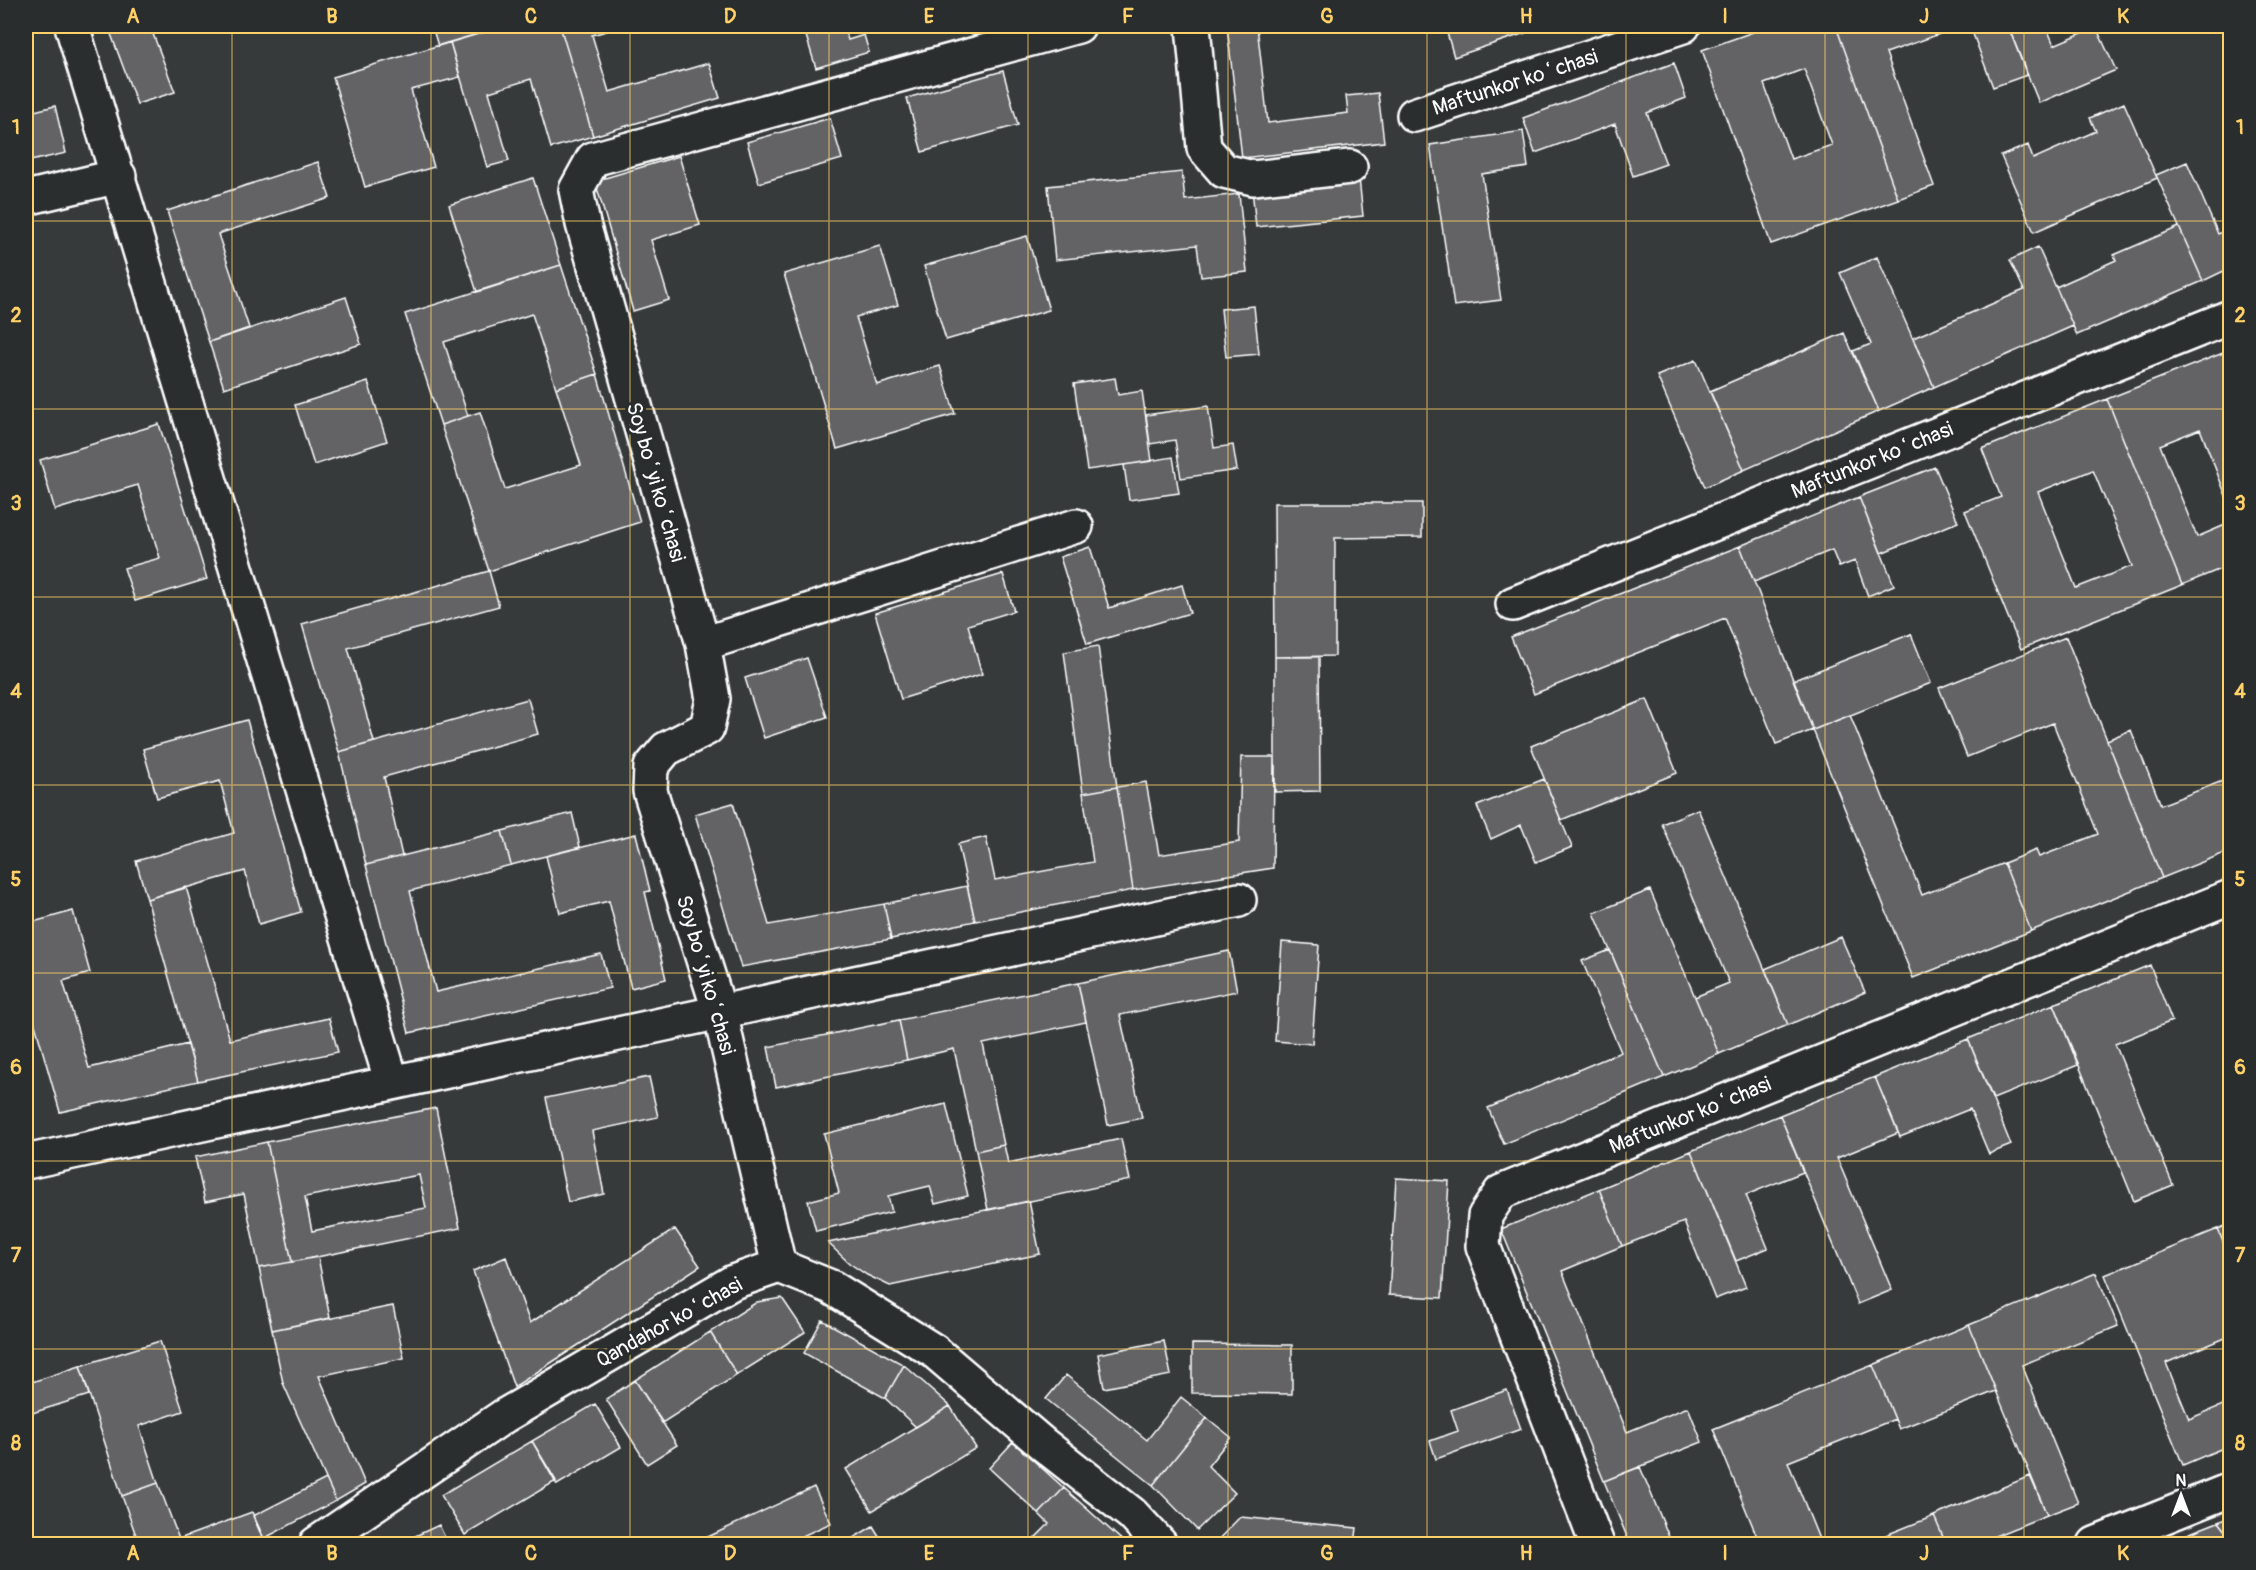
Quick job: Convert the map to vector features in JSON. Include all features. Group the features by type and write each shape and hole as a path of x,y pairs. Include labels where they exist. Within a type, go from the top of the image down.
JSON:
{"street":[{"path":"72,26 393,1083"},
{"name":"Soy boʻyi koʻchasi","path":"779,1266 720,1013 650,791 651,767 666,749 707,728 713,699 703,644 583,224 576,190 593,159 1077,26"},
{"path":"1193,26 1204,148 1224,171 1252,178 1350,166"},
{"name":"Maftunkor koʻchasi","path":"1414,115 1683,26"},
{"path":"26,198 119,176"},
{"name":"Maftunkor koʻchasi","path":"1513,604 2230,317"},
{"path":"703,644 1076,526"},
{"name":"Maftunkor koʻchasi","path":"1597,1545 1484,1246 1485,1216 1501,1191 2230,897"},
{"path":"26,1162 1239,900"},
{"path":"779,1266 831,1287 934,1351 1044,1445 1132,1514 1160,1545"},
{"name":"Qandahor koʻchasi","path":"316,1545 504,1416 733,1282 779,1266"},
{"path":"2095,1545 2230,1490"}],"building":[{"path":"108,26 150,26 175,92 137,104"},
{"path":"432,26 505,26 438,46"},
{"path":"505,26 560,26 593,136 551,148 531,79 489,92 509,161 487,167 450,42"},
{"path":"560,26 624,26 592,35 609,92 709,63 720,98 593,136"},
{"path":"803,26 844,26 848,40 864,35 869,52 816,68"},
{"path":"1227,26 1257,26 1268,123 1348,113 1346,96 1378,93 1384,142 1242,158"},
{"path":"1445,26 1546,26 1454,57"},
{"path":"1770,26 1836,26 1898,199 1771,244 1702,50","holes":["1804,69 1832,145 1791,159 1764,84"]},
{"path":"1836,26 1962,26 1886,53 1934,186 1898,199"},
{"path":"1970,26 2008,26 2027,75 1993,87"},
{"path":"2008,26 2046,26 2054,45 2096,27 2116,70 2039,103"},
{"path":"450,42 460,77 411,90 434,167 365,187 333,77"},
{"path":"1674,63 1686,98 1647,113 1666,164 1633,176 1615,124 1535,153 1523,118"},
{"path":"1003,71 1018,125 922,152 907,98"},
{"path":"2124,103 2157,178 2034,232 2001,156 2028,145 2033,159 2096,131 2090,118"},
{"path":"55,106 66,153 26,162 26,127 28,126 26,113"},
{"path":"830,118 842,159 759,183 747,142"},
{"path":"1523,131 1528,167 1482,174 1501,300 1454,306 1430,145"},
{"path":"679,156 700,225 651,240 669,300 633,311 595,181"},
{"path":"318,162 330,198 218,234 249,328 209,342 167,211"},
{"path":"2187,162 2218,234 2230,228 2230,268 2203,281 2156,175"},
{"path":"1182,172 1185,200 1239,194 1247,272 1201,277 1197,245 1055,260 1048,186"},
{"path":"533,178 561,265 477,292 449,205"},
{"path":"1359,178 1363,216 1256,227 1252,189"},
{"path":"2179,227 2203,281 2077,335 2056,287 2116,260 2114,255"},
{"path":"1027,236 1049,310 946,340 924,266"},
{"path":"880,246 898,305 856,317 877,385 940,366 955,414 837,449 784,274"},
{"path":"2038,247 2073,326 1934,387 1913,338 2024,290 2010,260"},
{"path":"1877,257 1934,387 1879,411 1853,351 1871,344 1840,273"},
{"path":"561,265 597,374 556,388 532,314 444,342 468,416 441,425 405,314"},
{"path":"346,297 361,344 224,388 209,342"},
{"path":"1254,306 1259,354 1226,357 1221,309"},
{"path":"1844,333 1879,411 1744,470 1710,391"},
{"path":"2228,351 2230,358 2230,506 2200,429 2160,445 2197,537 2230,523 2230,565 2182,585 2107,399"},
{"path":"1696,360 1744,470 1705,487 1657,376"},
{"path":"597,374 640,522 489,571 441,425 480,412 505,489 581,465 556,388"},
{"path":"1115,378 1118,395 1142,391 1152,461 1087,470 1074,384"},
{"path":"368,382 387,441 314,465 295,405"},
{"path":"2107,399 2182,585 2021,649 1965,511 2001,497 1982,449","holes":["2093,470 2132,566 2076,588 2038,492"]},
{"path":"1208,406 1214,448 1233,445 1237,470 1181,478 1175,440 1150,444 1146,415"},
{"path":"159,424 207,579 135,601 124,568 160,558 138,485 55,510 40,460"},
{"path":"1173,457 1179,493 1129,500 1124,465"},
{"path":"1935,467 1958,522 1881,553 1859,497"},
{"path":"1859,497 1894,585 1868,596 1855,561 1839,567 1832,550 1754,582 1740,546"},
{"path":"1274,503 1422,503 1422,537 1335,538 1335,656 1275,657"},
{"path":"1740,546 1813,730 1776,744 1725,618 1534,694 1511,637"},
{"path":"1090,547 1109,608 1182,585 1190,613 1087,644 1060,557"},
{"path":"489,571 499,606 348,648 374,742 339,752 302,624"},
{"path":"1003,574 1014,611 968,625 982,674 901,699 875,613"},
{"path":"1911,634 1931,683 1813,730 1794,680"},
{"path":"2066,637 2162,878 2031,931 2004,863 2036,850 2039,857 2098,834 2053,723 1967,757 1939,688"},
{"path":"1098,646 1117,787 1083,793 1064,652"},
{"path":"1275,657 1319,657 1320,791 1275,792"},
{"path":"807,658 827,717 764,738 745,678"},
{"path":"528,699 538,734 384,777 402,856 366,865 339,752"},
{"path":"1647,699 1677,773 1561,820 1531,746"},
{"path":"1850,715 1922,895 2004,863 2031,931 1913,978 1813,730"},
{"path":"247,720 301,912 259,924 245,871 147,899 136,861 234,833 220,781 157,798 143,749"},
{"path":"2131,730 2161,805 2230,778 2230,851 2162,878 2107,740"},
{"path":"1241,757 1274,757 1273,868 1133,890 1117,787 1146,782 1159,855 1239,842"},
{"path":"1544,779 1572,847 1536,862 1521,825 1491,839 1477,806"},
{"path":"1117,787 1133,890 975,921 958,844 986,837 995,880 1093,862 1083,793"},
{"path":"733,803 769,925 884,904 891,939 741,967 695,814"},
{"path":"1698,809 1788,1025 1719,1054 1695,997 1729,983 1662,824"},
{"path":"572,813 580,847 511,865 502,831"},
{"path":"502,831 511,865 410,891 436,992 601,954 610,988 409,1033 366,865"},
{"path":"636,834 650,891 645,892 666,979 631,988 609,901 560,913 546,856"},
{"path":"967,886 975,921 891,939 884,904"},
{"path":"186,887 230,1040 329,1018 338,1052 198,1081 147,899"},
{"path":"1650,890 1719,1054 1664,1077 1594,913"},
{"path":"73,911 90,973 63,981 89,1068 188,1044 198,1081 60,1112 26,993 26,924"},
{"path":"1841,937 1865,992 1788,1025 1765,969"},
{"path":"1282,942 1319,945 1312,1044 1275,1041"},
{"path":"1610,950 1664,1077 1504,1144 1488,1108 1621,1052 1582,961"},
{"path":"1229,951 1237,991 1120,1015 1142,1118 1108,1125 1078,983"},
{"path":"2150,965 2172,1021 2115,1044 2173,1185 2134,1201 2054,1004"},
{"path":"1078,983 1086,1022 983,1044 1004,1145 976,1151 954,1049 907,1060 899,1020"},
{"path":"2054,1004 2078,1065 1993,1099 1968,1039"},
{"path":"899,1020 907,1060 776,1087 768,1047"},
{"path":"1968,1039 2011,1145 1989,1154 1970,1109 1900,1137 1875,1077"},
{"path":"649,1077 658,1117 592,1131 604,1194 568,1202 546,1098"},
{"path":"1875,1077 1898,1133 1837,1158 1892,1290 1858,1304 1780,1115"},
{"path":"946,1104 968,1196 935,1204 930,1186 888,1196 892,1212 816,1231 808,1201 839,1193 824,1134"},
{"path":"436,1108 460,1228 292,1262 267,1142","holes":["419,1175 426,1208 312,1231 305,1197"]},
{"path":"1780,1115 1803,1172 1746,1195 1768,1248 1736,1261 1691,1151"},
{"path":"1121,1139 1130,1180 988,1210 976,1151 1004,1145 1008,1163"},
{"path":"267,1142 292,1262 259,1268 244,1194 205,1202 195,1157"},
{"path":"1691,1151 1746,1287 1715,1299 1684,1222 1622,1246 1599,1189"},
{"path":"1396,1178 1449,1181 1442,1298 1389,1295"},
{"path":"1599,1189 1622,1246 1562,1271 1627,1432 1688,1407 1702,1442 1604,1481 1501,1229"},
{"path":"1029,1201 1040,1254 890,1286 849,1263 828,1243"},
{"path":"2230,1224 2230,1260 2218,1229"},
{"path":"675,1229 700,1266 514,1387 473,1271 506,1257 530,1323"},
{"path":"2218,1229 2230,1260 2230,1336 2166,1363 2189,1419 2230,1402 2230,1445 2183,1465 2105,1275"},
{"path":"318,1257 330,1318 272,1330 259,1268"},
{"path":"2096,1273 2118,1326 2022,1365 2078,1503 2047,1515 1969,1325"},
{"path":"782,1298 805,1332 737,1375 710,1332 757,1302"},
{"path":"393,1306 404,1358 319,1376 365,1484 336,1501 283,1383 272,1330"},
{"path":"822,1320 904,1365 885,1398 804,1353"},
{"path":"1969,1325 1996,1391 1899,1429 1873,1365"},
{"path":"710,1332 737,1375 662,1423 635,1380"},
{"path":"160,1341 183,1411 139,1426 158,1483 122,1496 80,1366"},
{"path":"1164,1341 1171,1375 1104,1388 1098,1354"},
{"path":"1192,1344 1292,1345 1292,1394 1192,1393"},
{"path":"904,1365 950,1406 916,1427 885,1398"},
{"path":"1873,1365 1895,1419 1788,1462 1821,1544 1760,1544 1713,1429"},
{"path":"80,1366 89,1395 26,1415 26,1384"},
{"path":"1066,1375 1147,1440 1181,1397 1207,1418 1153,1485 1046,1399"},
{"path":"635,1380 677,1445 647,1464 606,1399"},
{"path":"1507,1390 1521,1429 1436,1459 1430,1441 1458,1431 1451,1410"},
{"path":"595,1404 621,1447 557,1485 532,1441"},
{"path":"950,1406 976,1448 872,1511 846,1469"},
{"path":"1207,1418 1231,1437 1208,1466 1235,1493 1197,1530 1153,1485"},
{"path":"532,1441 556,1481 465,1535 441,1495"},
{"path":"1013,1442 1064,1488 1039,1514 989,1468"},
{"path":"1640,1467 1672,1544 1630,1544 1604,1481"},
{"path":"2030,1476 2047,1515 1975,1544 1946,1544 1934,1516"},
{"path":"326,1479 336,1501 263,1539 253,1516"},
{"path":"158,1483 179,1539 252,1512 266,1543 139,1544 122,1496"},
{"path":"814,1487 831,1523 785,1544 693,1544"},
{"path":"1064,1488 1126,1544 1029,1544 1049,1524 1039,1514"},
{"path":"1934,1516 1946,1544 1863,1544"},
{"path":"1240,1517 1357,1528 1355,1544 1214,1544"},
{"path":"2230,1517 2230,1537 2218,1522"},
{"path":"2218,1522 2230,1537 2230,1544 2162,1544"},
{"path":"439,1525 448,1544 398,1544"},
{"path":"873,1526 884,1544 845,1543"}]}
